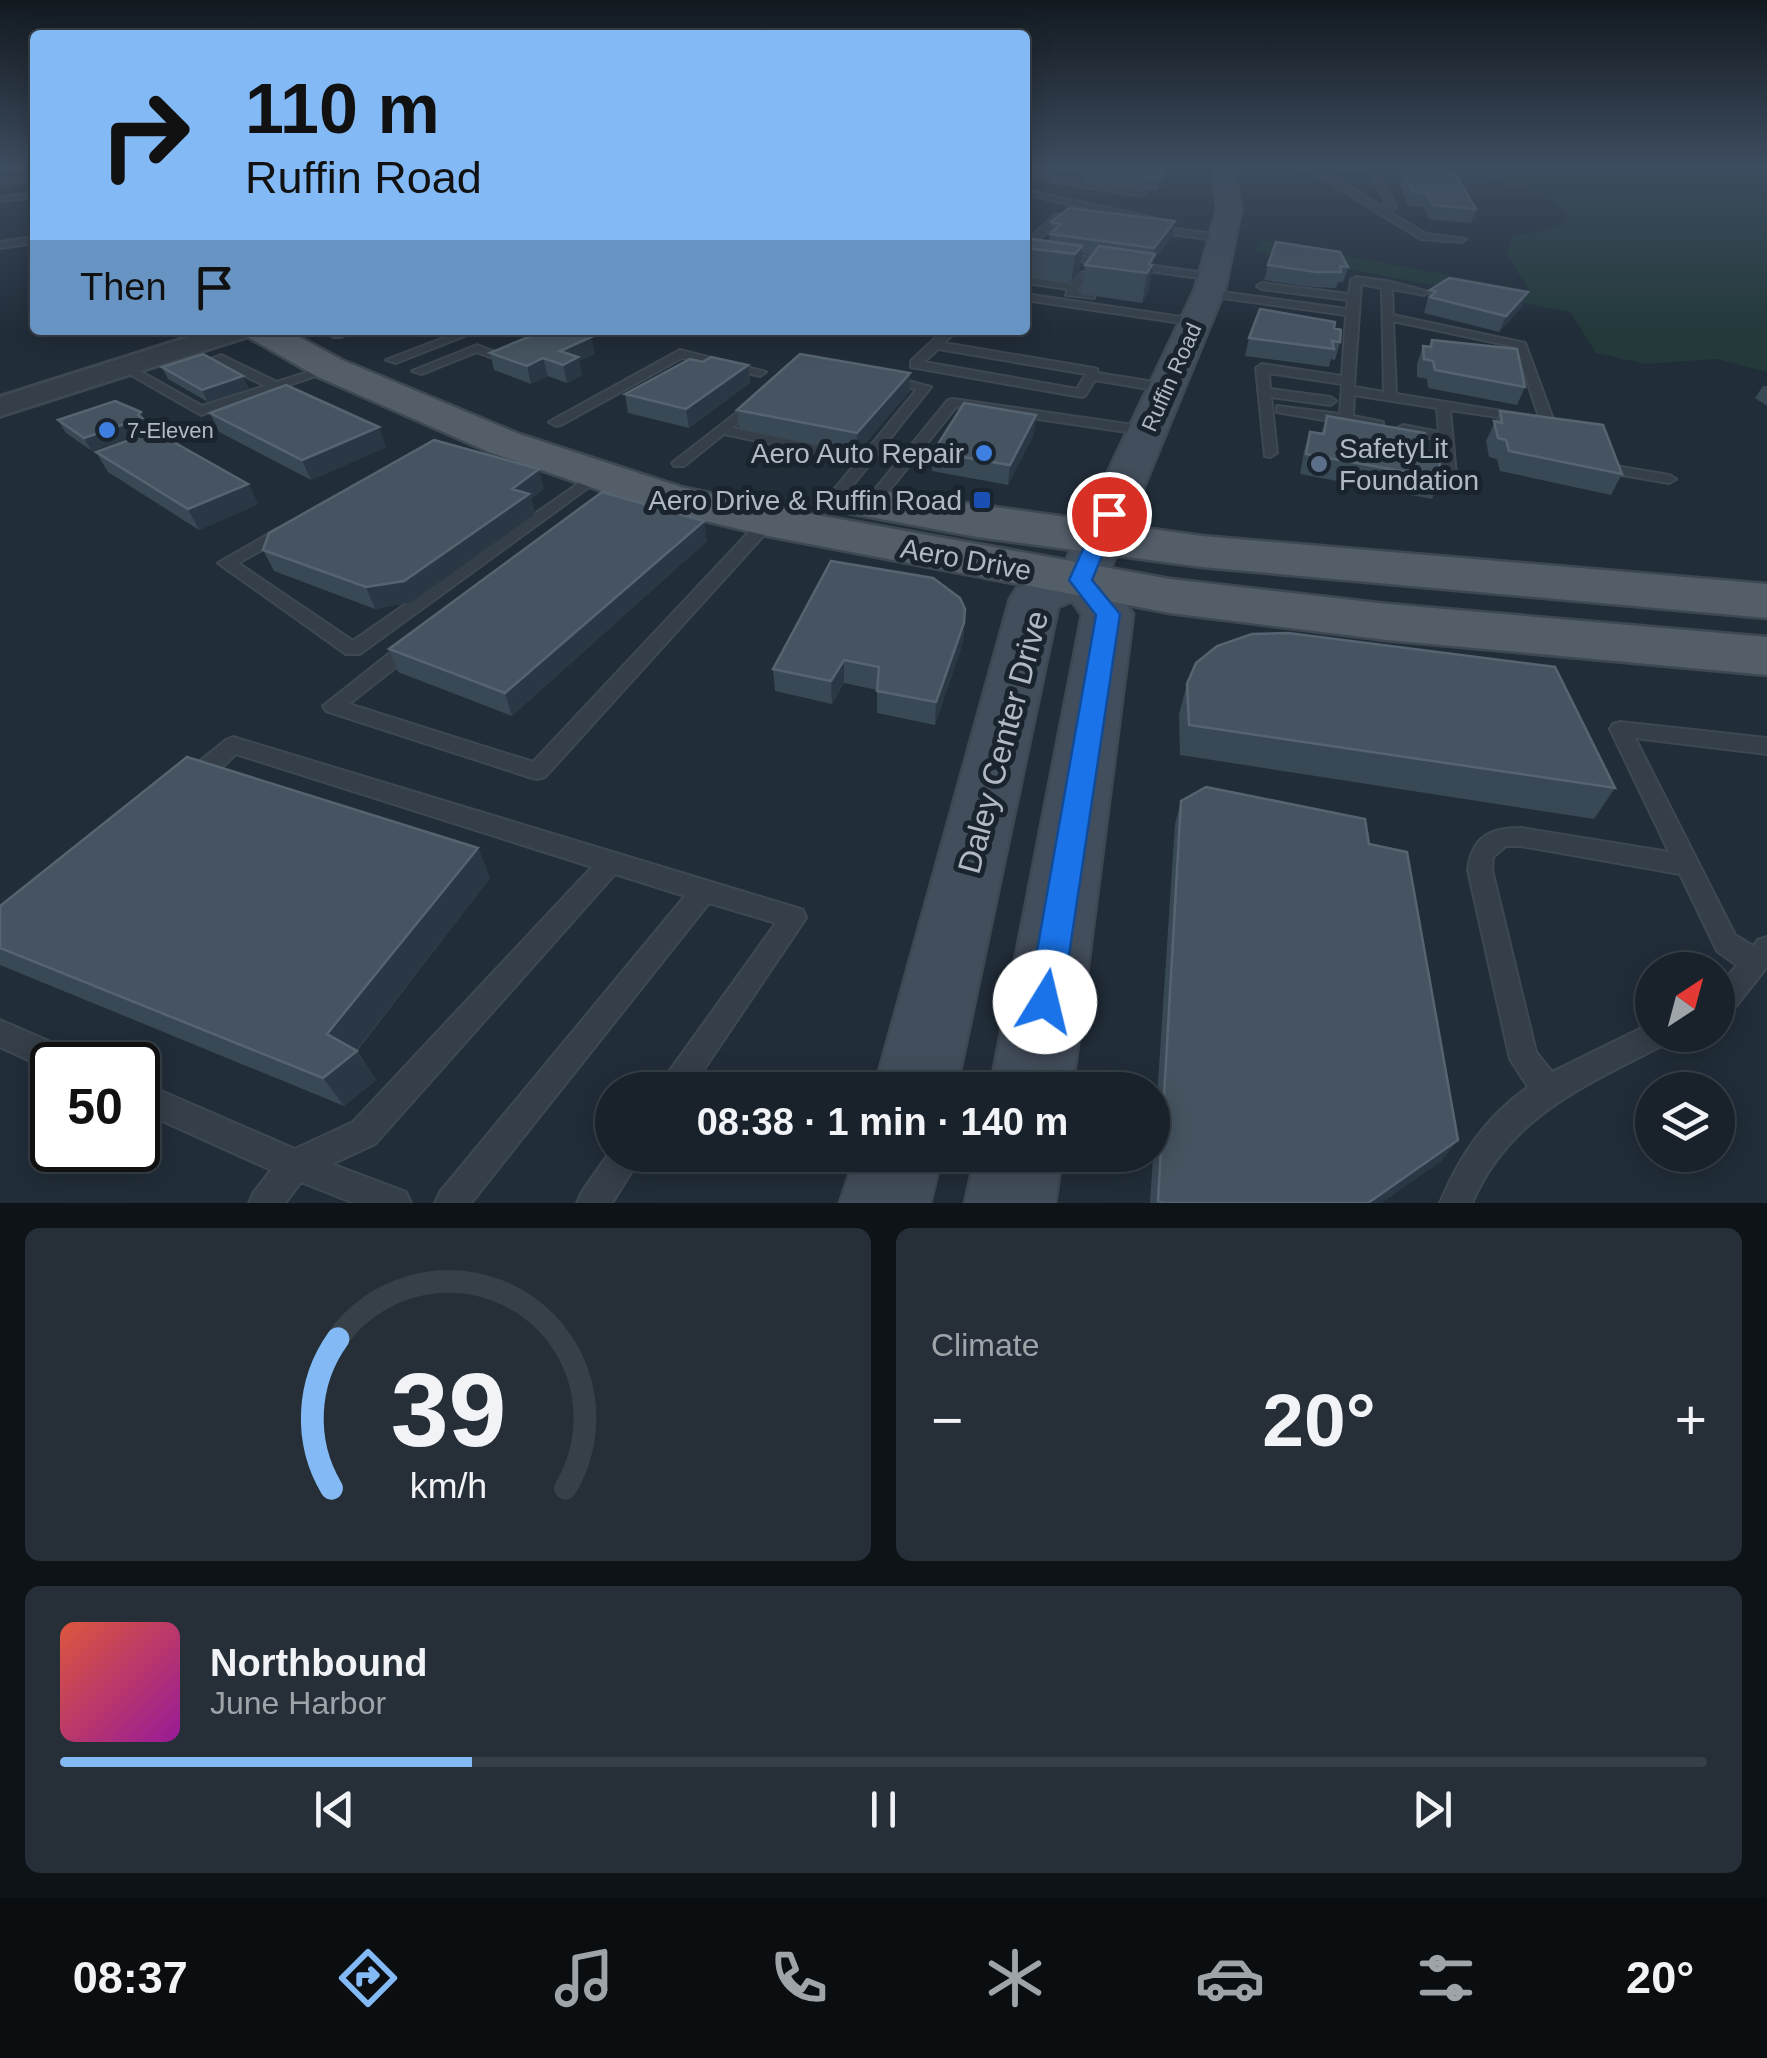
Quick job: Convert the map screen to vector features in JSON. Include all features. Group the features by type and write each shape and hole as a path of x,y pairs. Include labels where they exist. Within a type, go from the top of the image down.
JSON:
{"main road":[{"name":"Ruffin Road","path":"1090,559 1204,301 1225,221"},
{"name":"Aero Drive","path":"295,335 336,341 556,422 679,462 858,487 1090,559 1170,596 1388,622 1767,656"},
{"name":"Aero Drive","path":"336,341 464,437 607,485 768,521 1090,559 1330,564 1767,601"},
{"name":"Daley Center Drive","path":"919,1072 1034,600 1090,559"},
{"path":"1033,1072 1108,614 1090,559"},
{"path":"885,1203 894,1172"},
{"path":"1010,1203 1015,1172"}],"street":[{"path":"0,388 175,335"},
{"path":"0,408 137,375 228,335"}],"lane":[{"path":"1030,248 1059,221"},
{"path":"1107,221 1222,235"},
{"path":"1159,221 1222,235"},
{"path":"1398,221 1424,237 1461,239"},
{"path":"0,245 30,241"},
{"path":"1050,255 1204,301"},
{"path":"1086,274 1070,293 1388,317 1436,333 1526,348 1555,423 1390,397 1262,368 1270,453"},
{"path":"1346,419 1356,280 1424,292"},
{"path":"1030,281 1075,288"},
{"path":"1387,284 1390,397"},
{"path":"1262,286 1353,313"},
{"path":"1030,297 1204,301"},
{"path":"1335,326 1353,313"},
{"path":"405,366 464,335"},
{"path":"936,345 1093,372 1081,393 915,364 947,335"},
{"path":"137,375 200,411 273,385 336,341"},
{"path":"405,366 477,348 506,359"},
{"path":"556,422 680,354 760,372"},
{"path":"185,370 221,358 273,385"},
{"path":"137,375 167,376"},
{"path":"1091,376 1166,388"},
{"path":"858,487 924,387 871,377"},
{"path":"1264,392 1330,401"},
{"path":"679,462 761,397"},
{"path":"858,487 925,443 954,404 1147,430"},
{"path":"1443,405 1450,486"},
{"path":"1282,408 1446,436"},
{"path":"722,430 858,487"},
{"path":"1596,437 1609,469 1669,479"},
{"path":"296,526 226,562 352,650 607,485"},
{"path":"424,636 333,706 537,771 768,521"},
{"path":"1735,987 1761,955 1726,944 1620,728 1767,746"},
{"path":"175,794 233,745 794,918 686,1072"},
{"path":"1548,1091 1524,1059 1480,870 1482,854 1501,837 1521,837 1687,865"},
{"path":"265,1203 295,1165 364,1132 610,862"},
{"path":"451,1203 704,890"},
{"path":"0,1034 30,1047"},
{"path":"1456,1203 1478,1153 1494,1131 1522,1105 1635,1045"},
{"path":"160,1105 295,1165 396,1203"},
{"path":"593,1203 615,1172"}],"green space":[{"path":"1564,221 1767,221 1767,372 1716,359 1646,364 1596,353 1570,312 1255,251 1263,240 1529,290 1506,254 1513,236 1556,227"}],"building":[{"path":"1175,221 1154,248 1050,234 1061,224 1051,222"},
{"path":"1030,239 1082,246 1075,254 1030,249"},
{"path":"1276,242 1340,252 1348,267 1340,266 1341,272 1316,272 1268,265"},
{"path":"1099,246 1155,254 1147,273 1085,265"},
{"path":"1449,278 1528,292 1506,316 1430,297 1436,291 1430,290"},
{"path":"1260,309 1335,322 1334,328 1341,330 1340,342 1332,341 1334,349 1249,338"},
{"path":"533,335 591,337 560,351 578,357 563,365 543,358 527,366 490,353"},
{"path":"1432,340 1517,349 1525,387 1435,370 1433,361 1424,359 1423,346 1431,347"},
{"path":"203,354 243,376 202,390 162,367"},
{"path":"800,354 910,373 857,433 737,410"},
{"path":"711,357 748,365 686,409 625,394 690,359 703,362"},
{"path":"286,385 379,427 302,460 210,413"},
{"path":"115,401 141,412 138,415 142,418 84,438 58,420"},
{"path":"964,403 1036,415 1010,465 933,452"},
{"path":"1500,411 1603,425 1622,474 1509,451 1506,440 1498,438 1494,421 1502,423"},
{"path":"1327,416 1425,433 1426,451 1439,454 1440,478 1306,454 1310,432 1324,434"},
{"path":"154,431 248,484 188,509 96,452"},
{"path":"434,440 539,469 512,489 529,494 404,581 366,587 263,550 269,533"},
{"path":"602,492 704,521 505,693 389,649"},
{"path":"831,561 933,578 960,598 965,609 964,623 936,702 877,691 879,667 844,660 831,681 773,669"},
{"path":"1288,633 1555,667 1615,788 1189,725 1187,684 1196,663 1217,646 1252,634"},
{"path":"187,757 478,848 327,1034 357,1051 323,1078 0,948 0,906"},
{"path":"1206,787 1365,819 1369,844 1407,852 1458,1140 1368,1203 1158,1201 1160,1172 1170,1172 1170,1072 1165,1072 1181,801"}],"place":[{"name":"7-Eleven","path":"107,430"},
{"name":"Aero Auto Repair","path":"984,453"},
{"name":"SafetyLit Foundation","path":"1319,464"},
{"name":"Aero Drive & Ruffin Road","path":"982,500"}],"route":[{"path":"1045,1002 1108,614 1080,580 1109,514"}]}
